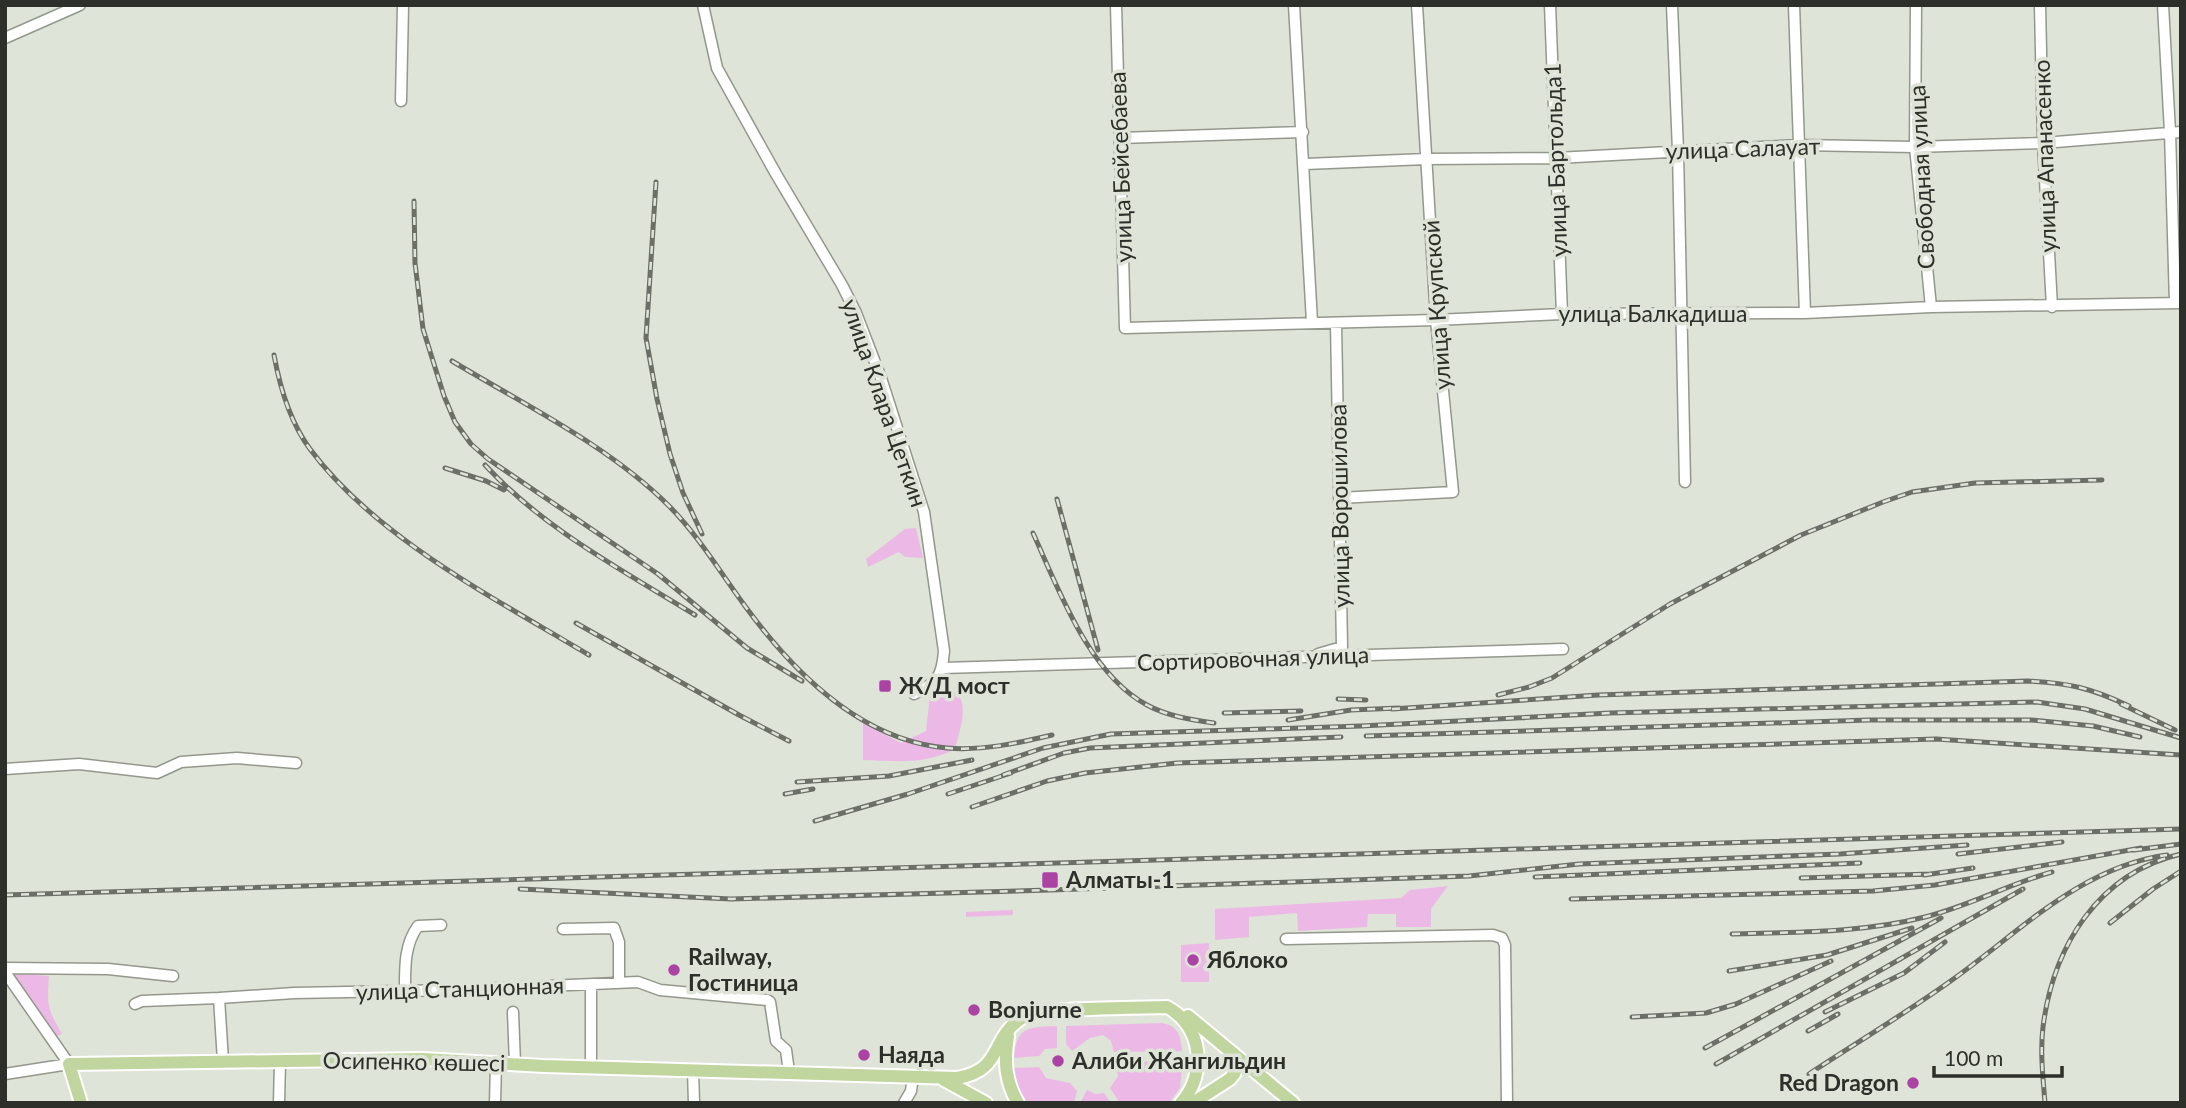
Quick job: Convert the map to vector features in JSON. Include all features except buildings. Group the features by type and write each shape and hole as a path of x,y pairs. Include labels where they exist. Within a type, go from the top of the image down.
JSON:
{"main road":[{"path":"1167,1007 1185,1019 1195,1036 1197,1046 1194,1079 1181,1103"},
{"path":"940,1078 979,1072 988,1064 1009,1029 1020,1019 1039,1012 1167,1007 1185,1014 1293,1103"},
{"path":"1009,1029 1004,1060 1009,1085 1018,1103"},
{"path":"1193,1103 1234,1074 1237,1070 1237,1059 1233,1053"},
{"name":"Осипенко көшесі","path":"69,1064 423,1059 940,1078"},
{"path":"69,1064 81,1103"},
{"path":"1216,1088 1245,1077 1261,1079 1271,1084"},
{"path":"940,1078 986,1103"}],"street":[{"path":"5,38 80,5"},
{"path":"401,101 403,5"},
{"name":"улица Клара Цеткин","path":"703,5 718,68 776,174 842,285 881,378 924,512 944,651 943,668"},
{"name":"улица Бейсебаева","path":"1116,5 1125,328"},
{"path":"1294,5 1312,322"},
{"name":"улица Крупской","path":"1339,498 1453,492 1436,320 1417,5"},
{"name":"улица Бартольда1","path":"1550,5 1562,314"},
{"path":"1672,5 1683,315 1685,482"},
{"path":"1794,5 1805,313"},
{"name":"Свободная улица","path":"1916,5 1915,147 1931,307"},
{"name":"улица Апанасенко","path":"2040,5 2043,143 2052,307"},
{"path":"2163,5 2175,132 2178,303"},
{"path":"1121,138 1303,132"},
{"name":"улица Салауат","path":"1305,164 1426,159 1557,158 1798,145 1915,147 2043,143 2175,132"},
{"name":"улица Балкадиша","path":"1125,328 1562,314 1805,313 1931,307 2178,303"},
{"name":"улица Ворошилова","path":"1303,658 1342,647 1336,323"},
{"name":"Сортировочная улица","path":"943,668 1563,649"},
{"path":"914,694 938,679 943,668"},
{"path":"5,769 79,764 157,773 181,762 237,758 296,763"},
{"path":"405,991 406,952 414,931 418,926 441,926"},
{"path":"563,929 614,928 619,942 619,982"},
{"path":"1286,939 1493,934 1502,938 1505,945 1507,1103"},
{"path":"5,970 108,969 173,976"},
{"path":"5,970 69,1064"},
{"name":"улица Станционная","path":"135,1004 142,1001 294,993 638,982 660,990 769,1000 776,1041 786,1050 789,1072"},
{"path":"591,985 591,1067"},
{"path":"219,998 223,1061"},
{"path":"513,1012 515,1064"},
{"path":"279,1103 280,1060"},
{"path":"495,1103 496,1063"},
{"name":"Осипенко көшесі","path":"5,1074 69,1064"},
{"path":"693,1070 694,1103"},
{"path":"904,1103 911,1091 913,1076"}],"shaded area":[{"path":"916,528 923,558 905,557 899,552 868,567 866,559 905,529"},
{"path":"937,684 957,693 961,700 962,718 955,749 921,760 863,760 863,723 901,743 926,731 930,696"},
{"path":"1448,886 1431,909 1431,927 1396,927 1396,914 1368,914 1367,927 1298,931 1297,913 1249,917 1249,937 1215,940 1215,909 1401,898 1410,890"},
{"path":"1013,910 1013,915 966,917 966,912"},
{"path":"1209,943 1209,982 1181,982 1181,945"},
{"path":"11,973 49,976 49,1006 62,1034 57,1036"},
{"path":"1161,1023 1178,1032 1182,1051 1114,1052 1111,1041 1103,1035 1090,1038 1072,1051 1066,1044 1066,1026"},
{"path":"1057,1026 1057,1048 1045,1049 1039,1056 1014,1058 1018,1040 1026,1030"},
{"path":"1183,1061 1180,1088 1169,1103 1120,1103 1110,1088 1118,1076 1116,1062"},
{"path":"1039,1067 1046,1078 1070,1083 1077,1091 1074,1103 1026,1103 1016,1083 1014,1068"},
{"path":"1087,1090 1096,1094 1104,1093 1111,1103 1080,1103"}],"railway":[{"path":"656,182 646,338 670,454 683,493 702,534"},
{"path":"414,201 415,263 423,329 444,396 455,422 471,444 488,459 658,574 747,648 802,681"},
{"path":"274,355 287,404 303,439 337,481 368,511 403,539 477,589 589,655"},
{"path":"452,361 564,427 645,484 689,529 764,631 785,655 832,699 858,717 886,732 916,743 947,748 987,747 1052,735"},
{"path":"485,465 508,488 558,529 695,615"},
{"path":"445,468 486,481 504,490"},
{"path":"1498,695 1552,678 1670,604 1801,535 1883,502 1912,492 1975,483 2102,480"},
{"path":"1057,499 1098,650"},
{"path":"1033,533 1078,629 1108,673 1127,691 1155,709 1214,723"},
{"path":"576,623 789,741"},
{"path":"1392,709 1598,695 2028,681 2080,688 2129,706"},
{"path":"1338,699 1366,700"},
{"path":"815,821 908,794 1043,748 1111,734 1361,726 1610,713 2037,702 2085,709 2181,738"},
{"path":"2121,704 2175,730"},
{"path":"1288,720 1351,710 1399,708"},
{"path":"1224,713 1301,711"},
{"path":"1366,736 1869,720 2031,720 2093,726 2140,737"},
{"path":"1003,775 1064,753 1090,748 1341,737"},
{"path":"972,807 1047,781 1085,773 1177,763 1936,739 2181,755"},
{"path":"797,782 889,776 972,760"},
{"path":"948,794 1011,773"},
{"path":"785,794 813,789"},
{"path":"5,895 2181,829"},
{"path":"1958,854 2062,842"},
{"path":"2134,850 2181,844"},
{"path":"520,889 731,899 1050,890 1469,876 1579,864 1840,854 1967,845"},
{"path":"1571,899 1873,891 1935,885 2141,848"},
{"path":"2045,1103 2043,1027 2048,997 2069,942 2103,896 2126,878 2152,864 2181,854"},
{"path":"1809,1074 1935,992 2052,904 2079,887 2136,862 2167,855"},
{"path":"1535,877 1860,863"},
{"path":"1924,875 1973,868"},
{"path":"2110,923 2181,871"},
{"path":"1732,934 1829,931 1901,922 1941,912 2052,872"},
{"path":"1801,878 1931,874"},
{"path":"1716,1064 2023,889"},
{"path":"1705,1048 1941,918"},
{"path":"1729,971 1827,955 1912,928"},
{"path":"1825,1012 1904,973 1945,942"},
{"path":"1632,1017 1706,1013 1736,1004 1831,961"},
{"path":"1808,1031 1838,1014"}],"place":[{"name":"Ж/Д мост","path":"885,686"},
{"name":"Алматы-1","path":"1050,880"},
{"name":"Яблоко","path":"1193,960"},
{"name":"Railway, Гостиница","path":"674,970"},
{"name":"Bonjurne","path":"974,1010"},
{"name":"Наяда","path":"864,1055"},
{"name":"Алиби Жангильдин","path":"1058,1061"},
{"name":"Red Dragon","path":"1913,1083"}]}
